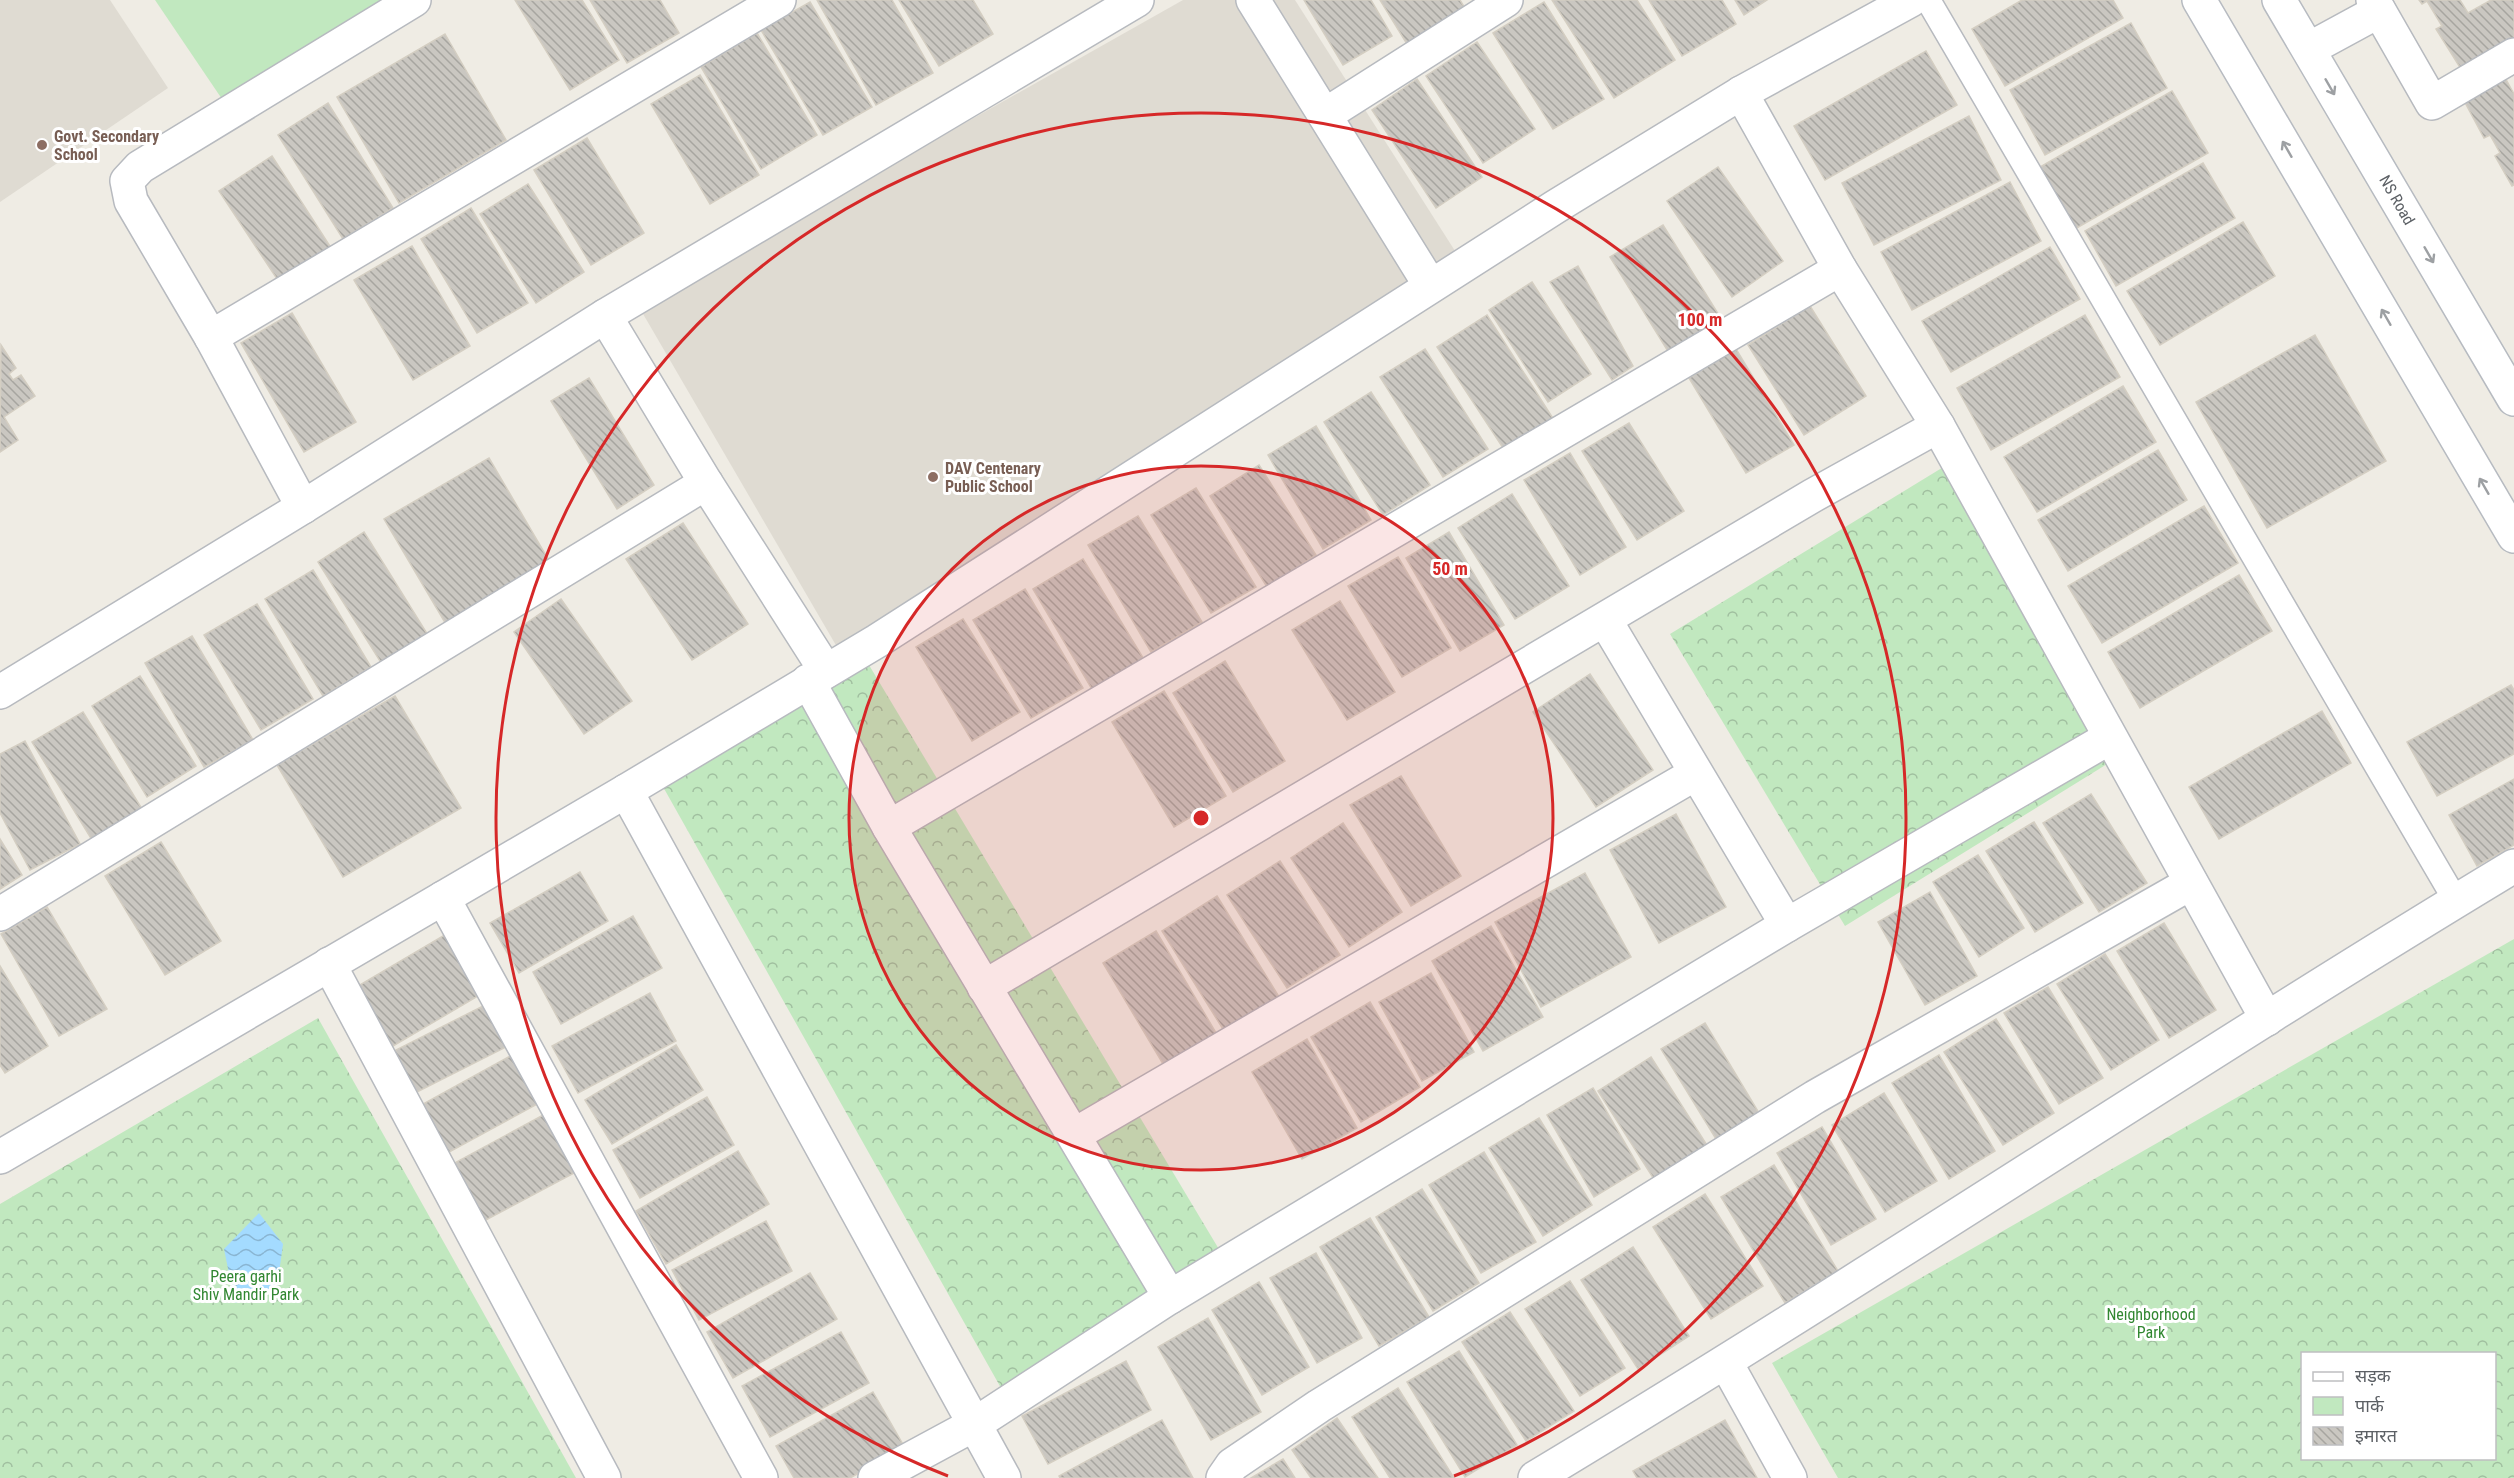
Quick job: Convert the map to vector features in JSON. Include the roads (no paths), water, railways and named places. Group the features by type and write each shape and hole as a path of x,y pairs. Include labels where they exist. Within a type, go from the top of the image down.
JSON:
{"street":[{"path":"303,507 211,337 131,201 127,181 140,166 414,0"},
{"path":"211,337 779,0"},
{"path":"0,692 303,507 606,316 1137,0"},
{"path":"1253,0 1430,285"},
{"path":"1325,115 1506,0"},
{"path":"0,1157 626,791 817,676 1430,285 1741,93 1911,0"},
{"path":"2199,0 2514,536"},
{"name":"NS Road","path":"2279,0 2514,399"},
{"path":"2308,50 2376,5 2432,103 2514,55"},
{"path":"1741,93 1840,269 1938,426 2109,738 2267,1019"},
{"path":"889,826 1840,269"},
{"path":"606,316 706,483 817,676 889,826 1170,1297"},
{"path":"984,987 1812,496 1938,426"},
{"path":"0,914 706,483"},
{"path":"1605,620 1787,925"},
{"path":"875,1478 975,1424 1170,1297 1787,925 2109,738"},
{"path":"1074,1135 1695,774"},
{"path":"626,791 1004,1478"},
{"path":"1535,1478 1726,1363 2267,1019 2514,866"},
{"path":"1223,1478 1232,1465 1319,1406 1815,1098 2191,883"},
{"path":"443,898 761,1478"},
{"path":"329,964 604,1478"},
{"path":"1726,1363 1790,1478"}],"lane":[{"path":"1928,0 2456,901"}],"water":[{"path":"259,1213 283,1244 277,1288 235,1303 224,1249"}],"place":[{"name":"Govt. Secondary School","path":"42,145"},
{"name":"DAV Centenary Public School","path":"933,477"}],"park label":[{"name":"Peera garhi Shiv Mandir Park","path":"246,1285"},
{"name":"Neighborhood Park","path":"2151,1323"}]}
